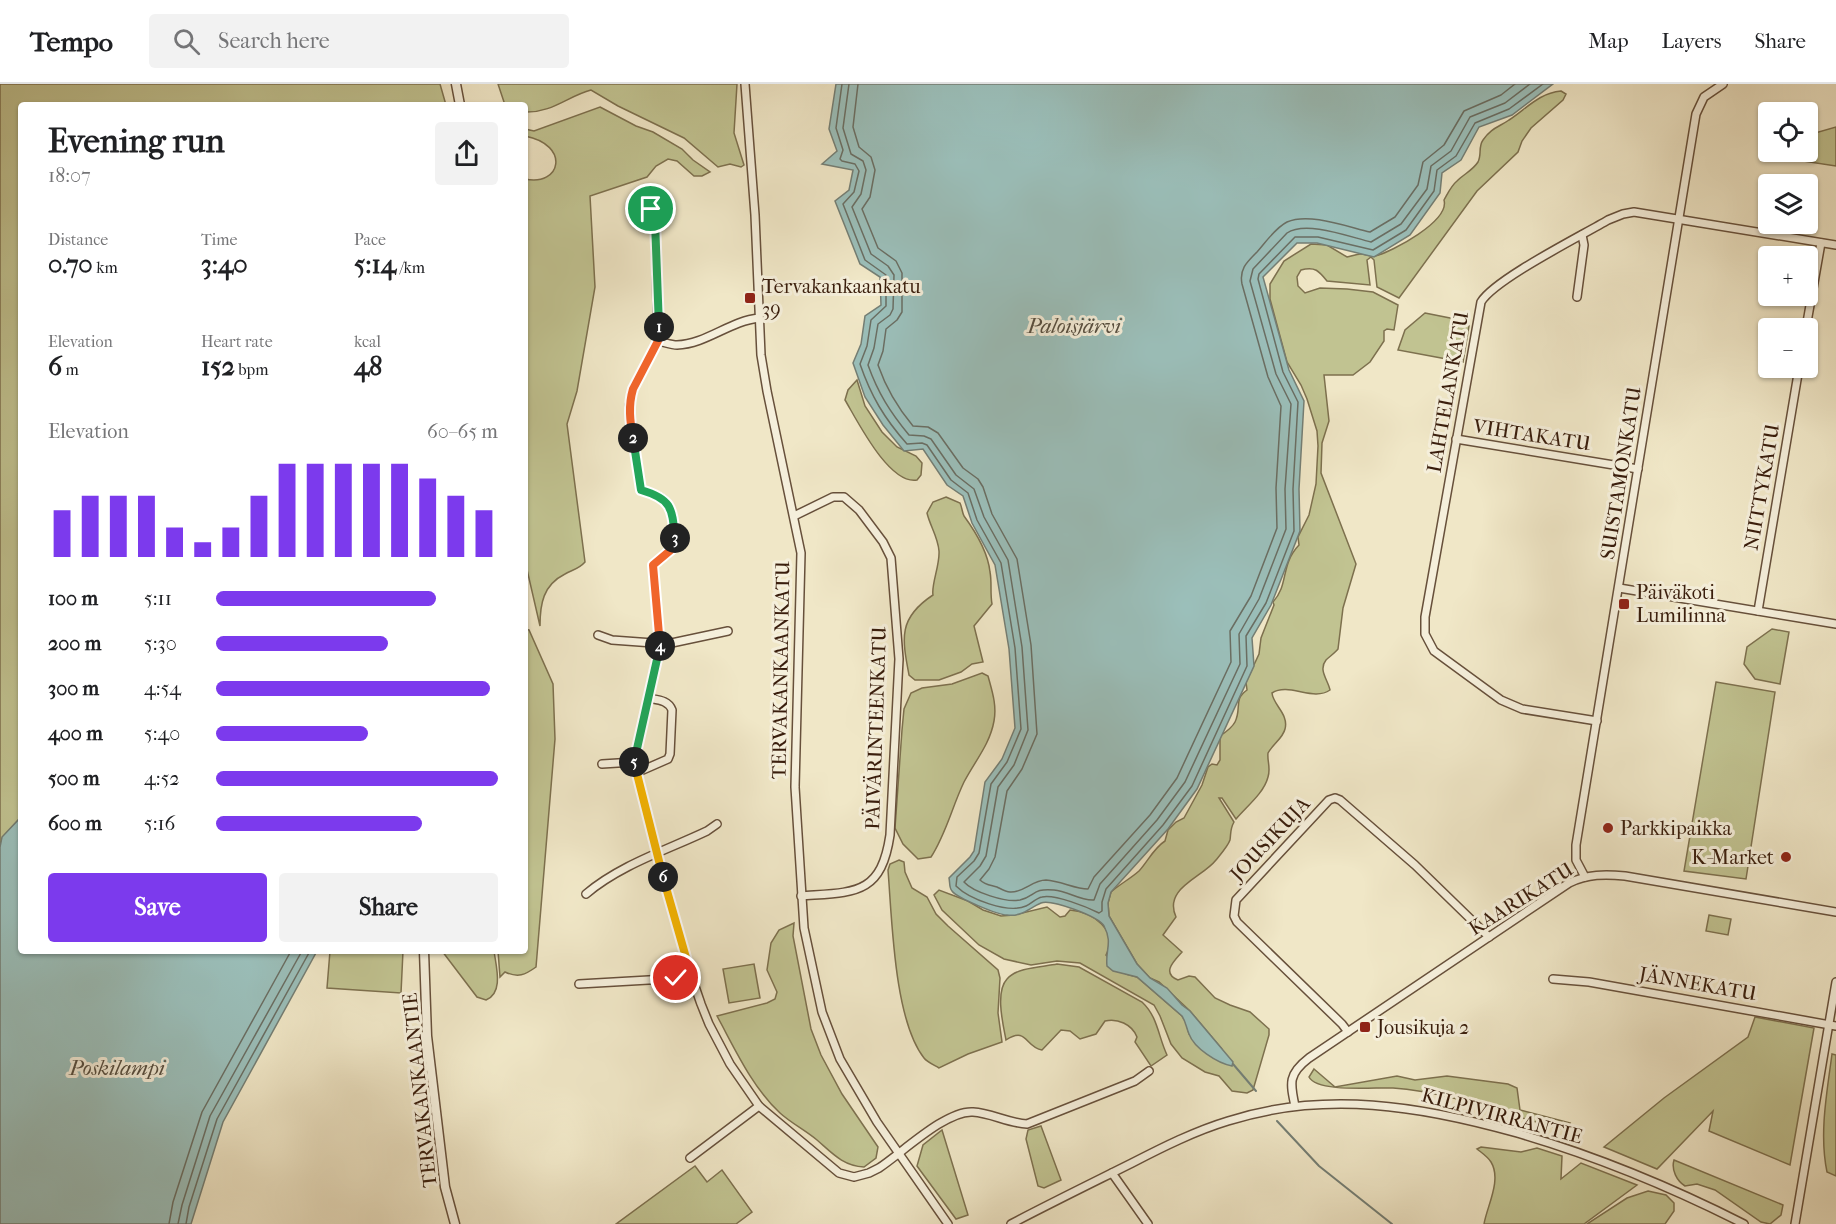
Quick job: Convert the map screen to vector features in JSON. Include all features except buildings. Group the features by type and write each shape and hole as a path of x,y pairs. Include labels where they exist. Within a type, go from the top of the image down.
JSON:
{"street":[{"path":"456,84 459,102"},
{"name":"TERVAKANKAANKATU","path":"745,84 755,215 759,318 766,391 801,553 795,787 801,896 807,944 822,1012 830,1036 864,1103 948,1224"},
{"name":"SUISTAMONKATU","path":"1585,877 1576,860 1575,851 1698,107 1708,93 1723,84"},
{"path":"651,209 655,221 658,341 633,389 629,407 641,490 665,500 672,512 674,546 653,565 660,644 634,762 691,975 716,1039 759,1106 826,1163 849,1177 869,1173 943,1120 958,1114 976,1112 1027,1124 1135,1081 1149,1071"},
{"name":"LAHTELANKATU","path":"1597,721 1514,707 1440,656 1427,639 1425,617 1479,308 1484,298 1491,290 1515,275 1623,214 1640,212 1836,246"},
{"path":"1577,297 1583,266 1582,236"},
{"path":"1808,318 1821,243"},
{"path":"658,341 675,345 685,344 741,322 759,318"},
{"name":"NIITTYKATU","path":"1758,611 1797,378"},
{"name":"VIHTAKATU","path":"1456,439 1638,469"},
{"name":"PÄIVÄRINTEENKATU","path":"794,516 826,500 839,496 844,497 853,503 883,542 892,567 898,659 890,835 884,861 871,883 861,888 801,896"},
{"path":"1619,588 1836,624"},
{"path":"598,635 612,640 660,644 728,631"},
{"path":"636,773 664,762 670,754 672,710 667,702 648,698"},
{"path":"602,764 634,762"},
{"name":"JOUSIKUJA","path":"1348,1032 1342,1023 1237,922 1234,916 1236,900 1329,800 1335,798 1340,800 1423,873 1490,937"},
{"path":"586,894 597,885 717,824"},
{"name":"KAARIKATU","path":"1295,1106 1291,1080 1298,1067 1309,1058 1569,884 1585,877 1625,876 1836,912"},
{"name":"TERVAKANKAANTIE","path":"424,954 427,1036 445,1186 454,1224"},
{"path":"579,984 666,979 691,975"},
{"name":"JÄNNEKATU","path":"1553,979 1589,982 1832,1026"},
{"path":"1791,1224 1796,1220 1832,1026 1836,982"},
{"name":"KILPIVIRRANTIE","path":"1011,1224 1156,1151 1226,1121 1270,1110 1334,1103 1400,1106 1484,1124 1536,1139 1616,1166 1685,1195 1744,1224"},
{"path":"690,1158 759,1106"},
{"path":"1112,1173 1148,1224"}],"green space":[{"path":"0,84 440,84 445,102 18,102 18,820 3,837 0,847"},
{"path":"498,84 737,84 734,133 744,165 741,167 730,164 718,167 684,138 618,106 591,90 535,112 528,112 528,102 504,102"},
{"path":"1561,91 1566,94 1563,100 1531,128 1518,152 1477,191 1399,298 1377,287 1374,260 1371,257 1367,260 1370,285 1327,281 1313,269 1301,270 1297,277 1298,286 1305,293 1320,288 1373,292 1398,305 1394,330 1384,331 1384,341 1370,362 1353,375 1324,375 1329,421 1322,443 1321,473 1356,564 1343,608 1338,649 1326,660 1323,668 1330,690 1316,694 1286,690 1272,693 1286,724 1282,735 1268,753 1269,771 1266,783 1236,819 1222,798 1219,798 1234,822 1230,840 1210,866 1179,891 1173,907 1176,917 1163,935 1182,952 1171,967 1170,974 1173,977 1178,980 1189,976 1195,977 1215,998 1250,1012 1269,1029 1253,1090 1247,1093 1232,1091 1219,1076 1205,1072 1182,1058 1171,1044 1154,1005 1080,963 1057,961 1031,965 1004,959 979,945 942,910 934,895 939,890 1001,916 1047,907 1060,917 1065,916 1070,910 1087,914 1102,924 1106,930 1109,946 1106,955 1126,974 1137,977 1182,1016 1189,1034 1222,1049 1190,1011 1159,982 1150,978 1137,964 1109,916 1108,903 1111,892 1139,871 1165,841 1168,830 1184,818 1202,785 1208,767 1212,764 1217,765 1220,760 1220,736 1235,722 1240,697 1247,690 1246,682 1259,654 1261,638 1274,605 1273,602 1281,589 1289,560 1299,545 1298,537 1309,515 1316,484 1317,431 1301,385 1287,362 1270,299 1270,284 1284,261 1311,244 1327,245 1347,257 1361,254 1373,256 1406,242 1438,217 1453,185 1478,162 1480,148 1489,133 1539,98"},
{"path":"600,107 636,126 653,132 682,149 710,172 702,176 694,176 677,161 668,159 656,166 647,177 590,196 595,287 577,391 567,424 585,562 558,578 547,589 542,603 540,626 528,574 528,179 537,180 547,177 556,164 555,156 549,148 540,141 528,137 528,130 534,131"},
{"path":"1836,127 1836,166 1810,162 1818,162 1818,132"},
{"path":"1425,313 1465,321 1469,326 1463,362 1398,350 1405,330"},
{"path":"857,380 865,406 882,432 897,447 916,456 922,463 921,475 917,480 906,479 885,462 857,422 845,400 848,390"},
{"path":"946,497 960,503 964,516 980,542 989,565 992,604 974,626 983,662 972,664 961,672 939,680 915,680 909,675 905,630 914,612 933,595 939,551 927,513 933,502"},
{"path":"1772,629 1789,632 1780,684 1755,679 1744,664 1747,647"},
{"path":"528,630 553,684 555,739 536,967 521,975 505,972 500,977 498,954 528,954"},
{"path":"982,673 988,676 994,698 995,715 992,729 986,745 964,782 945,830 931,857 918,859 903,844 895,828 904,709 911,693 922,688 952,684"},
{"path":"1716,682 1775,692 1746,879 1684,871"},
{"path":"899,860 904,862 905,872 912,888 927,897 936,914 998,970 1000,978 998,1013 1002,1042 968,1054 939,1068 925,1059 914,1041 900,995 893,941 888,870 890,864"},
{"path":"1709,915 1731,919 1728,935 1706,931"},
{"path":"794,923 793,936 811,1029 821,1055 842,1094 878,1147 876,1158 864,1167 838,1158 784,1117 770,1103 745,1067 717,1016 775,999 777,992 767,970 771,943 779,930"},
{"path":"330,954 403,954 401,993 327,988"},
{"path":"444,954 494,954 497,971 495,992 486,1000 477,997"},
{"path":"754,964 760,998 729,1003 723,969"},
{"path":"1057,964 1079,967 1142,1002 1155,1020 1167,1055 1151,1066 1135,1042 1137,1037 1135,1032 1124,1023 1114,1020 1105,1021 1096,1034 1080,1039 1070,1031 1061,1030 1042,1050 1036,1048 1022,1036 1013,1036 1006,1040 1001,992 1007,979 1017,972"},
{"path":"1755,1017 1814,1028 1790,1165 1709,1131 1713,1111 1657,1169 1604,1147 1664,1098 1748,1037"},
{"path":"1832,1054 1836,1055 1836,1176 1827,1172 1824,1143"},
{"path":"1314,1069 1335,1087 1323,1085 1314,1082 1309,1077"},
{"path":"1397,1076 1415,1080 1447,1076 1508,1084 1517,1088 1520,1110 1570,1123 1565,1130 1458,1099 1393,1088 1335,1087"},
{"path":"1041,1126 1061,1180 1044,1188 1038,1186 1026,1139 1028,1130"},
{"path":"942,1130 968,1215 956,1219 917,1166 923,1145"},
{"path":"1481,1147 1521,1152 1537,1148 1562,1156 1561,1179 1581,1163 1637,1185 1584,1224 1484,1224 1495,1177 1491,1162 1477,1149"},
{"path":"1674,1160 1783,1205 1781,1215 1770,1224 1761,1222 1715,1190 1697,1184 1685,1186 1675,1175"},
{"path":"695,1166 707,1182 722,1170 752,1212 736,1224 616,1224"},
{"path":"1648,1191 1666,1195 1674,1203 1674,1211 1665,1224 1587,1224 1627,1198"}],"water":[{"name":"Paloisjärvi","path":"836,84 1553,84 1512,115 1479,127 1461,160 1442,173 1440,193 1410,235 1374,257 1317,243 1297,243 1263,277 1289,370 1304,401 1299,489 1300,531 1271,605 1252,638 1254,666 1197,789 1168,829 1111,892 1108,903 1109,916 1137,964 1150,978 1167,988 1190,1011 1233,1062 1232,1066 1213,1058 1201,1049 1192,1039 1182,1016 1137,977 1113,971 1107,966 1108,937 1100,922 1074,909 1046,902 1017,915 1002,914 969,902 955,894 950,888 949,878 974,851 985,782 1002,759 1015,728 1009,649 995,565 972,523 963,496 947,485 923,449 904,451 883,425 865,397 853,363 861,344 865,316 881,305 880,277 860,264 835,201 849,190 853,170 822,164 837,151 829,129"},
{"name":"Poskilampi","path":"18,820 18,954 315,954 223,1122 191,1224 0,1224 0,847 2,837"}],"waterway":[{"path":"1233,1064 1256,1091"},
{"path":"1277,1121 1319,1166 1392,1224"}],"place":[{"name":"Tervakankaankatu 39","path":"750,298"},
{"name":"Päiväkoti Lumilinna","path":"1624,604"},
{"name":"Parkkipaikka","path":"1608,828"},
{"name":"K-Market","path":"1786,857"},
{"name":"Jousikuja 2","path":"1365,1027"}],"route":[{"path":"651,209 655,221 658,341 633,389 629,407 641,490 657,495 668,503 672,512 675,537 674,546 653,565 660,644 634,762 691,975 676,978"}]}
